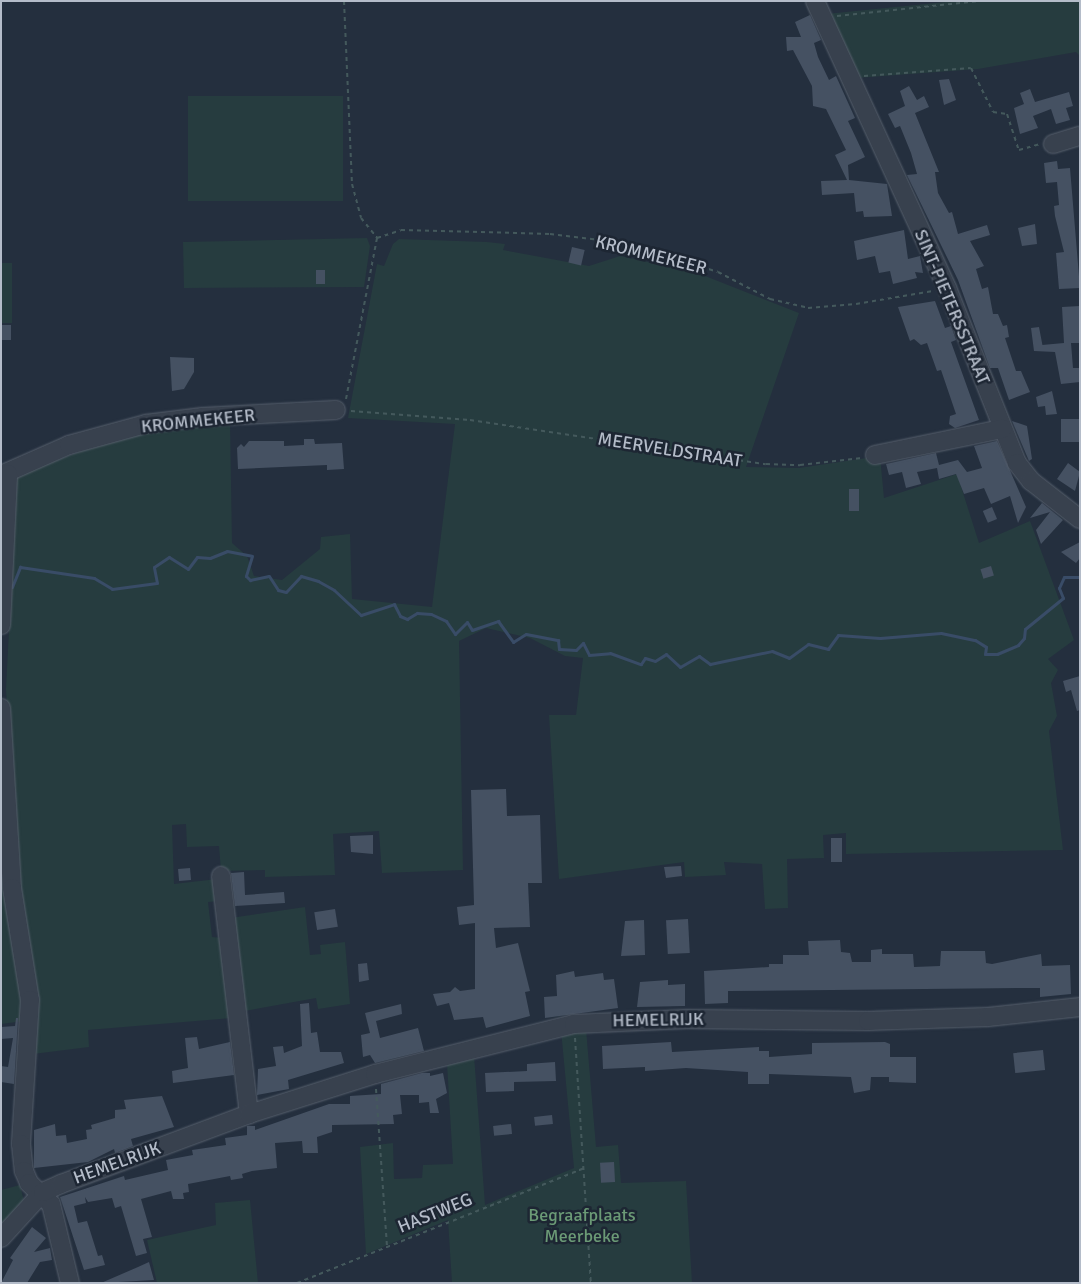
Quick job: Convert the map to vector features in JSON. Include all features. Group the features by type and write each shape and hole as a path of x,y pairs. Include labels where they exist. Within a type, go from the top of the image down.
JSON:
{"street":[{"name":"SINT-PIETERSSTRAAT","path":"815,1 947,288 1017,463 1031,481 1080,518"},
{"path":"1053,144 1080,136"},
{"name":"KROMMEKEER","path":"5,474 70,445 146,424 203,416 341,404"},
{"path":"875,456 1002,429"},
{"path":"1,625 5,474"},
{"path":"1,708 12,888 30,994 21,1144 24,1172 29,1183 43,1192 52,1204 70,1283"},
{"path":"221,876 249,1114"},
{"name":"HEMELRIJK","path":"1,1238 43,1192 249,1114 375,1074 574,1024 687,1019 888,1020 988,1017 1080,1007"}],"path":[{"path":"341,404 378,238 361,218 352,184 344,1"},
{"path":"822,18 979,1"},
{"path":"849,76 971,68 993,112 1007,114 1019,150 1046,142 1053,144"},
{"name":"KROMMEKEER","path":"378,238 401,230 443,229 550,234 617,242 709,269 770,299 808,308 856,304 947,288"},
{"name":"MEERVELDSTRAAT","path":"341,404 488,422 766,464 834,463 875,456"},
{"path":"574,1024 592,1283"},
{"path":"375,1074 386,1246"},
{"name":"HASTWEG","path":"297,1283 584,1168"}],"green space":[{"path":"955,1 1080,1 1080,56 1076,52 978,69 856,78 826,14"},
{"path":"188,96 343,96 343,201 188,201"},
{"path":"367,238 370,246 364,287 184,288 183,242"},
{"path":"399,239 505,244 503,250 589,266 620,256 695,272 799,313 746,467 799,468 880,456 884,498 957,474 979,543 1030,521 1074,640 1048,659 1058,670 1051,683 1057,716 1049,731 1063,850 846,854 846,833 823,835 824,858 787,859 788,908 765,909 762,864 724,862 726,875 685,877 684,862 559,879 549,715 576,715 583,658 565,656 530,638 486,628 459,641 463,870 382,873 379,831 333,834 335,875 265,877 265,870 221,871 219,846 187,847 186,824 172,825 174,884 217,879 218,901 208,902 212,937 224,938 232,1018 88,1030 89,1047 33,1054 16,874 6,689 17,475 124,435 230,419 232,543 247,556 254,576 282,580 320,549 321,537 350,534 352,599 432,607 455,424 348,418 377,264 384,266 393,244"},
{"path":"1,263 12,263 12,323 1,323"},
{"path":"1,840 24,1021 1,1024"},
{"path":"305,907 310,955 321,954 320,945 345,942 350,1004 318,1009 316,998 239,1012 230,918"},
{"name":"Begraafplaats Meerbeke","path":"586,1029 596,1147 618,1145 621,1183 686,1181 692,1283 452,1283 448,1220 366,1254 360,1147 393,1143 394,1179 422,1178 423,1165 453,1164 447,1063 474,1055 485,1205 574,1168 561,1030"},
{"path":"20,1185 24,1201 1,1224 1,1190"},
{"path":"250,1200 258,1283 157,1283 147,1240 216,1225 215,1203"}],"building":[{"path":"810,15 821,40 814,43 818,57 829,80 836,76 855,118 848,121 865,157 848,165 849,180 887,184 892,216 864,217 863,211 856,212 854,193 822,195 821,181 847,180 835,155 846,150 826,109 813,106 812,86 793,50 787,51 786,37 801,37 795,22"},
{"path":"949,79 956,100 944,105 939,80"},
{"path":"909,86 917,100 924,96 929,107 915,113 939,172 935,172 938,193 949,213 952,212 958,234 987,225 990,235 970,241 984,266 976,269 982,289 988,287 993,314 998,314 1003,326 1007,325 1009,337 1005,338 1016,371 1021,371 1030,392 1009,400 998,368 990,368 958,280 907,175 917,174 911,153 900,126 895,128 888,114 905,106 900,91"},
{"path":"1030,89 1035,102 1069,92 1073,106 1066,108 1070,120 1056,124 1051,109 1033,116 1038,128 1020,134 1014,108 1024,104 1020,93"},
{"path":"1057,161 1058,169 1070,168 1080,288 1059,289 1056,253 1064,252 1054,206 1059,205 1057,182 1046,183 1044,163"},
{"path":"1035,224 1037,244 1022,246 1018,228"},
{"path":"904,230 908,259 920,256 923,273 915,272 917,278 893,284 890,271 879,273 875,256 857,260 854,241"},
{"path":"572,247 585,250 581,266 568,263"},
{"path":"316,270 325,270 325,284 316,284"},
{"path":"935,301 945,328 951,326 956,340 951,342 979,420 955,428 949,424 950,416 956,414 941,370 937,371 927,343 921,345 914,339 910,341 898,307"},
{"path":"1080,306 1080,343 1071,343 1073,368 1080,368 1080,382 1061,384 1055,352 1034,351 1031,328 1039,327 1042,345 1064,343 1062,307"},
{"path":"1,325 11,325 11,340 1,340"},
{"path":"170,357 194,358 194,372 184,389 172,391"},
{"path":"1052,391 1057,414 1046,415 1045,406 1038,407 1036,397"},
{"path":"1061,419 1080,419 1080,442 1061,442"},
{"path":"1012,421 1027,426 1032,459 1029,461"},
{"path":"304,439 314,439 315,444 342,443 344,469 327,470 327,465 238,469 237,448 241,444 244,447 249,441 284,441 284,446 304,445"},
{"path":"997,441 1026,507 1018,523 1010,496 991,504 984,488 964,494 956,474 939,479 937,468 917,472 921,484 906,488 902,472 889,475 886,464 936,453 939,465 958,460 967,472 982,468 974,446"},
{"path":"1068,463 1080,472 1075,491 1057,479"},
{"path":"849,489 859,489 859,511 849,511"},
{"path":"1042,503 1063,520 1041,544 1036,530 1050,512 1030,518"},
{"path":"992,507 997,519 988,523 983,511"},
{"path":"1080,542 1080,558 1076,563 1061,552"},
{"path":"991,566 994,576 983,579 980,569"},
{"path":"1080,676 1080,710 1077,711 1071,690 1066,692 1063,681"},
{"path":"506,789 507,816 540,815 542,883 528,883 530,927 494,928 496,948 518,943 530,991 525,992 530,1016 486,1028 483,1017 454,1020 449,1003 437,1006 433,994 450,992 455,987 460,991 475,989 475,923 459,925 457,907 474,905 471,790"},
{"path":"373,835 373,854 351,852 350,836"},
{"path":"831,838 842,838 842,862 831,862"},
{"path":"681,866 682,876 666,878 664,867"},
{"path":"190,868 191,880 179,881 178,869"},
{"path":"244,872 245,895 284,892 285,903 235,906 231,873"},
{"path":"335,909 338,927 317,930 314,912"},
{"path":"688,919 690,953 668,954 666,920"},
{"path":"644,920 645,955 621,956 625,921"},
{"path":"840,940 841,952 850,953 852,962 871,962 871,950 882,949 882,954 913,954 914,967 940,966 941,951 985,951 986,963 992,964 1041,954 1042,966 1070,965 1071,994 1040,997 1040,988 728,991 728,1003 705,1004 704,971 769,967 769,964 783,964 783,955 809,955 808,941"},
{"path":"367,963 369,980 359,982 358,964"},
{"path":"574,971 575,977 603,973 604,980 614,979 618,1008 545,1018 544,997 557,996 556,975"},
{"path":"668,980 668,985 685,984 685,1006 637,1007 640,982"},
{"path":"309,1003 311,1033 317,1032 320,1052 341,1052 344,1063 288,1080 289,1089 257,1095 258,1069 276,1066 273,1047 283,1046 284,1053 302,1046 300,1004"},
{"path":"401,1004 402,1014 376,1021 380,1038 418,1028 424,1051 375,1063 370,1055 363,1057 361,1035 370,1033 365,1013"},
{"path":"16,1018 18,1018 14,1084 1,1082 1,1066 8,1067 13,1038 1,1039 1,1027 15,1026"},
{"path":"197,1037 199,1049 230,1042 234,1075 173,1083 172,1071 188,1068 185,1038"},
{"path":"671,1042 672,1052 759,1047 759,1051 769,1051 769,1057 812,1054 812,1043 885,1042 890,1044 890,1057 916,1057 916,1083 889,1082 889,1077 871,1077 870,1090 854,1093 851,1077 769,1074 769,1084 748,1084 748,1072 686,1068 645,1071 645,1067 603,1069 602,1046"},
{"path":"1043,1050 1045,1070 1015,1073 1013,1053"},
{"path":"555,1062 556,1081 514,1082 514,1091 486,1092 485,1073 527,1071 527,1064"},
{"path":"422,1073 430,1073 430,1076 443,1073 447,1093 436,1099 439,1113 430,1113 429,1102 419,1103 419,1095 400,1095 402,1114 393,1115 394,1124 332,1125 332,1132 317,1137 318,1153 303,1153 302,1141 275,1143 277,1168 252,1171 242,1174 243,1178 231,1180 230,1176 188,1184 189,1192 183,1193 184,1199 173,1199 171,1191 141,1199 152,1237 143,1239 147,1253 136,1256 121,1206 115,1208 112,1198 88,1202 85,1197 86,1203 74,1206 78,1223 87,1221 98,1256 102,1255 105,1265 84,1270 60,1197 124,1176 125,1180 168,1170 166,1160 193,1155 192,1150 226,1145 225,1138 247,1135 247,1126 255,1126 255,1130 329,1104 350,1104 350,1096 381,1094 381,1084"},
{"path":"162,1096 174,1127 131,1139 133,1146 115,1153 114,1149 88,1162 34,1168 34,1130 55,1124 56,1136 66,1135 67,1143 87,1139 86,1130 92,1129 91,1125 115,1118 115,1110 126,1109 124,1100"},
{"path":"552,1115 553,1124 535,1126 534,1117"},
{"path":"511,1124 512,1134 494,1136 493,1126"},
{"path":"614,1162 615,1182 601,1183 600,1163"},
{"path":"32,1227 46,1238 34,1252 50,1248 52,1260 40,1262 27,1283 1,1283 13,1260 10,1258"},
{"path":"149,1262 154,1280 101,1283 138,1267"}],"waterway":[{"path":"12,587 20,567 94,578 112,589 157,583 154,567 169,557 188,569 197,557 210,558 227,551 252,556 246,576 250,580 269,576 278,590 286,592 301,576 318,581 334,590 361,615 394,604 400,616 407,619 417,613 431,614 446,621 455,634 467,622 472,630 498,621 513,642 526,634 558,640 559,649 576,650 583,643 589,655 610,653 641,664 645,658 655,661 666,654 680,667 699,656 710,664 772,651 789,658 808,644 828,649 838,635 880,638 941,633 975,640 986,647 985,654 997,654 1018,645 1024,638 1025,629 1063,598 1059,588 1064,577 1080,577"}]}
